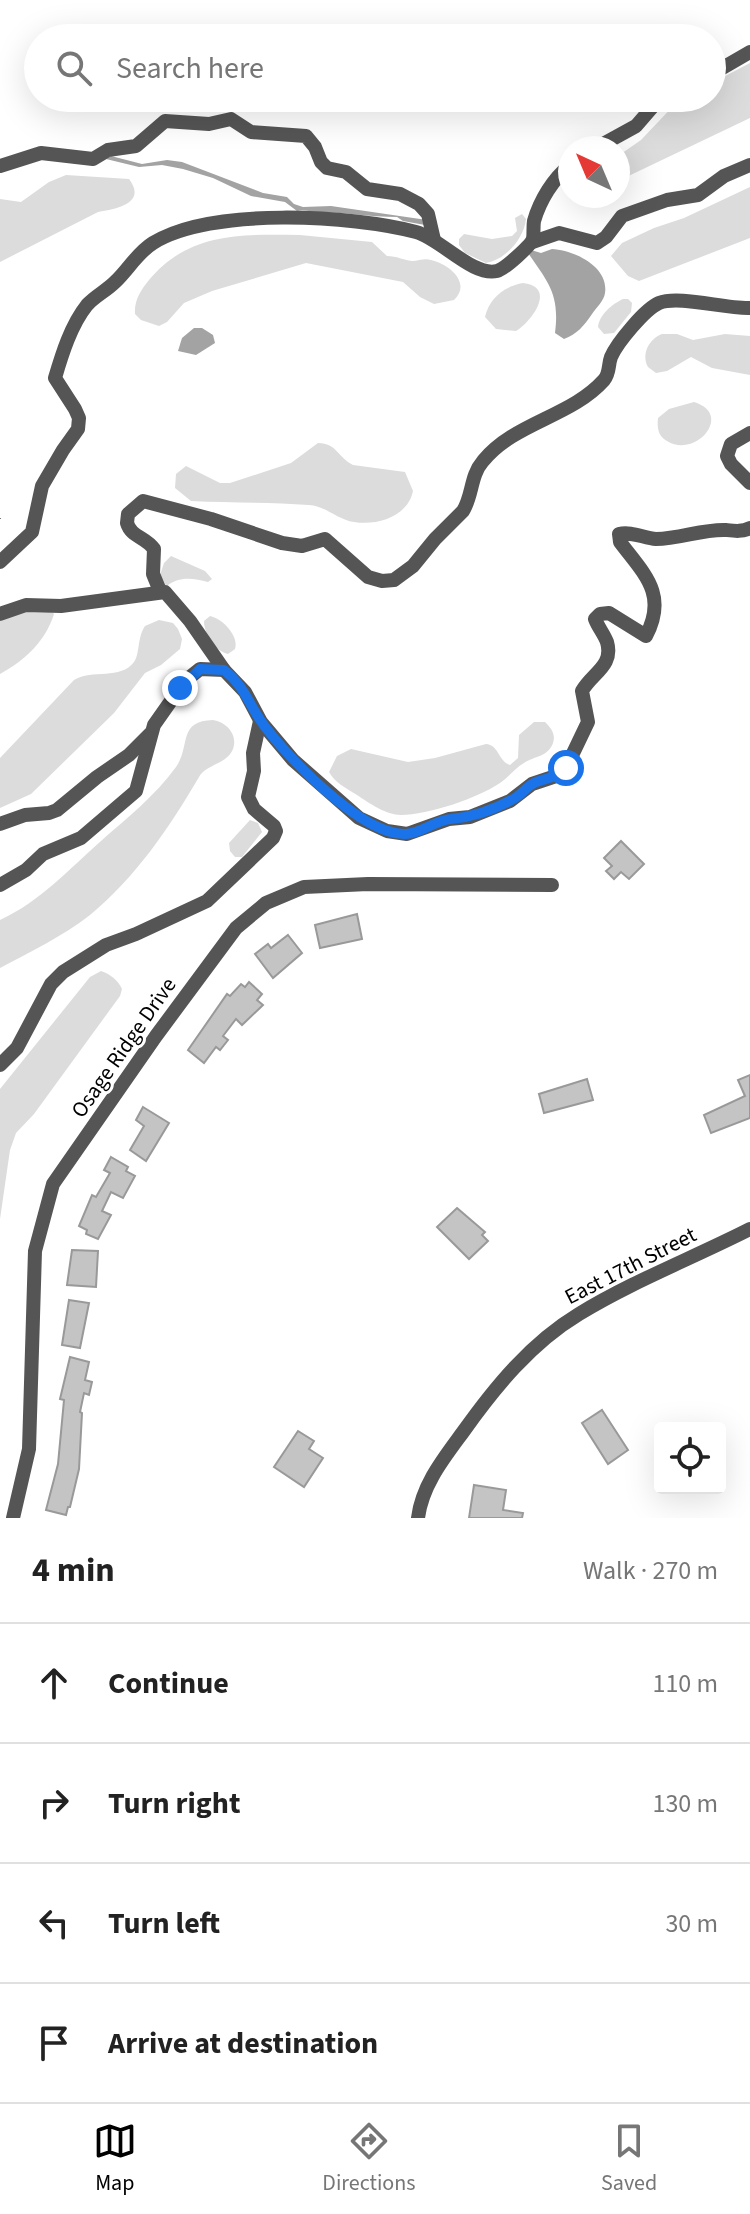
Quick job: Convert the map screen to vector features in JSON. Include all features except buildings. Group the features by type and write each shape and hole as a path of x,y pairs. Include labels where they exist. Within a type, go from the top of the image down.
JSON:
{"street":[{"path":"726,66 750,52"},
{"path":"618,136 636,126 648,112"},
{"path":"0,166 41,153 93,159 108,150 136,146 165,121 189,124 231,119 251,132 306,136 327,168 346,172 367,189 407,196 428,214 434,240"},
{"path":"0,562 31,535 42,486 78,429 77,414 55,378 74,325 90,302 116,281 149,246 191,228 252,219 363,222 414,231 474,266 491,271 507,265 533,242 559,233 597,243 606,237 622,216 667,200 698,195 724,176 750,165"},
{"path":"533,242 538,208 558,178"},
{"path":"750,308 671,301 648,310 612,354 607,375 598,385 559,413 520,431 483,460 474,475 463,511 400,578 382,581 368,577 325,539 302,546 282,543 211,519 143,501 128,514 127,527 152,545 153,574 160,591 174,600 224,670 245,692 260,721 298,765 359,818 387,831 412,833 438,822 470,817 496,807 514,799 532,784 563,772 588,722 582,691 607,661 607,641 595,619 600,614 609,613 646,636 654,612 656,600 652,586 620,542 619,534 663,538 750,528"},
{"path":"750,433 731,444 727,456 750,483"},
{"path":"0,614 26,605 66,606 109,598 150,596 160,591"},
{"path":"200,669 203,641"},
{"path":"0,824 25,815 57,810 129,755 150,734 185,681 200,669 224,670"},
{"path":"0,1065 17,1048 51,984 63,972 106,945 207,901 273,838 274,826 254,809 248,797 260,721"},
{"path":"0,885 23,872 43,854 81,838 130,797 139,785 150,734"},
{"name":"Osage Ridge Drive","path":"13,1518 29,1449 35,1251 53,1184 236,928 266,903 304,887 368,884 552,885"},
{"name":"East 17th Street","path":"418,1518 427,1487 443,1459 511,1371 551,1334 597,1304 750,1229"}],"shaded area":[{"path":"750,63 750,118 630,175 630,148 668,112 726,112 726,76"},
{"path":"111,156 142,164 167,160 182,162 263,193 287,197 303,207 331,206 427,220 425,225 397,217 297,211 285,202 251,196 213,178 183,169 162,165 139,167 106,159"},
{"path":"66,175 129,179 134,194 127,204 98,212 0,262 0,199 21,202 49,182"},
{"path":"750,187 750,238 639,281 628,276 611,256 622,243"},
{"path":"522,214 526,219 522,234 500,258 486,263 465,253 459,245 459,239 464,234 492,239 512,236 517,231 515,218"},
{"path":"300,235 372,242 387,256 438,262 456,275 461,287 459,294 454,300 434,304 403,282 306,263 212,291 184,303 167,322 159,326 141,320 135,314 137,300 146,284 165,264 199,244 237,236"},
{"path":"552,249 570,252 588,261 596,267 605,283 600,304 580,329 564,339 555,333 556,308 551,289 528,253 531,250 541,253"},
{"path":"523,283 538,291 540,297 534,312 516,331 496,329 485,317 490,304 504,290"},
{"path":"623,299 632,303 631,312 614,333 604,334 598,327 603,314"},
{"path":"194,328 202,328 213,335 215,343 196,355 178,351 182,338"},
{"path":"662,334 677,334 693,340 725,334 750,336 750,375 712,368 691,357 667,371 656,373 648,367 646,352 653,339"},
{"path":"694,402 706,408 711,416 706,433 689,444 678,445 664,439 659,431 658,418 669,409"},
{"path":"318,443 329,445 353,465 405,472 413,491 410,500 391,517 363,523 348,521 309,505 191,501 175,488 176,474 186,466 220,483 230,483 291,463"},
{"path":"171,556 205,571 212,579 208,582 181,580 166,587 160,575 164,563"},
{"path":"16,611 52,611 54,614 33,649 0,674 0,617"},
{"path":"210,616 225,624 235,639 235,649 228,654 215,646 208,636 204,621"},
{"path":"159,620 173,623 178,629 182,639 180,649 161,665 145,673 114,713 31,794 0,808 0,758 74,680 122,671 134,662 145,626"},
{"path":"213,720 225,725 231,732 234,740 232,751 224,760 203,772 137,868 80,923 0,968 0,920 41,894 141,806 176,767 189,730 202,721"},
{"path":"534,722 545,722 552,731 554,740 548,751 521,765 491,789 438,809 401,815 389,813 341,785 329,772 337,756 351,749 408,762 486,744 494,747 510,765 518,758 519,735"},
{"path":"250,820 258,823 262,832 242,857 235,857 229,843"},
{"path":"101,971 118,983 122,989 120,996 34,1114 16,1133 10,1150 0,1219 0,1089 90,977"}],"route":[{"path":"180,688 200,669 224,670 245,692 260,721 298,765 359,818 387,831 407,834 449,819 470,817 510,801 529,786 555,777 566,768"}]}
